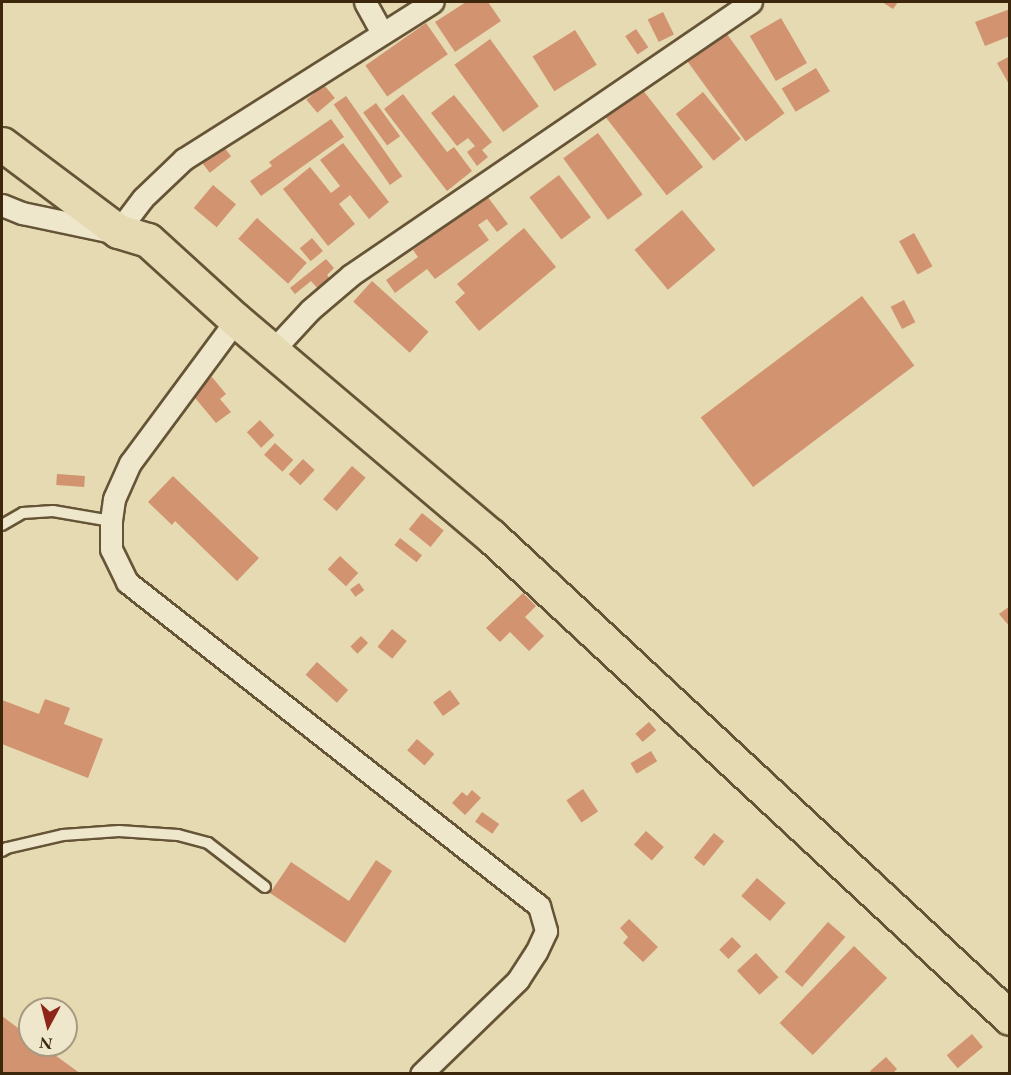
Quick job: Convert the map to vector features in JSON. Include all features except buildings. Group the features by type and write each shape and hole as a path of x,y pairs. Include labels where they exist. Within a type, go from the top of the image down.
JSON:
{"main road":[{"path":"2,144 133,235 273,350 491,536 1010,1018"}],"street":[{"path":"365,2 382,33"},
{"path":"2,205 22,213 133,235 143,198 184,159 432,2"},
{"path":"273,350 310,310 351,275 751,2"},
{"path":"236,320 130,463 114,499 111,549 127,582 539,906 546,931 518,980 422,1074"}],"lane":[{"path":"2,525 23,513 53,511 111,521"},
{"path":"2,851 63,835 119,831 178,835 208,843 265,887"}]}
